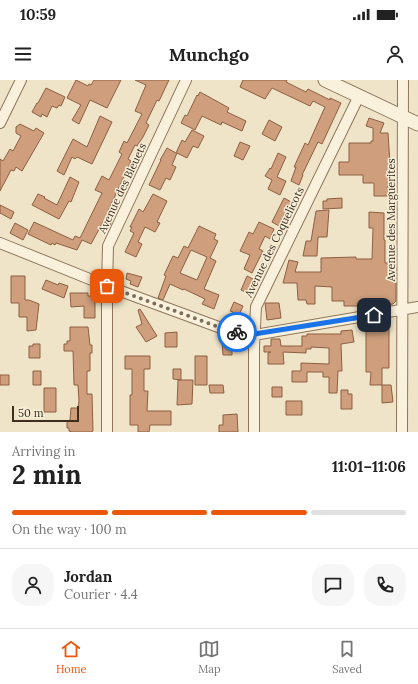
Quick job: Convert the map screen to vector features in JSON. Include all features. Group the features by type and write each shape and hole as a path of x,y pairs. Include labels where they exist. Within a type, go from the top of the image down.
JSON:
{"street":[{"path":"0,123 21,80"},
{"name":"Avenue des Bleuets","path":"107,432 108,246 186,80"},
{"path":"325,80 418,124"},
{"name":"Avenue des Marguerites","path":"402,432 403,80"},
{"name":"Avenue des Coquelicots","path":"254,432 254,334 256,307 359,96"},
{"path":"0,243 107,286 232,332 254,334 418,307"}],"building":[{"path":"76,80 88,86 89,84 91,85 94,80 121,80 107,108 90,100 79,124 72,120 81,105 67,98"},
{"path":"135,80 169,80 146,123 149,125 143,137 137,146 135,145 128,159 131,161 108,211 114,216 110,225 103,222 91,244 82,240 77,250 56,243 55,245 52,243 51,245 28,234 34,222 73,240 75,236 80,238 102,193 95,190 102,176 109,180 122,154 119,152 124,141 127,143 142,114 135,111 146,85"},
{"path":"243,80 287,80 286,82 306,92 308,89 330,100 330,98 341,103 322,144 318,142 302,175 299,185 291,181 296,167 294,167 305,143 308,145 325,107 313,101 310,106 272,88 265,99 240,87"},
{"path":"46,88 65,97 61,106 59,105 57,108 52,106 47,117 42,114 41,117 32,112"},
{"path":"200,92 229,108 227,112 246,121 242,131 222,122 221,125 202,116 195,130 181,123 185,115 187,116 197,95 198,96"},
{"path":"100,116 112,122 92,164 77,157 75,159 72,157 64,175 57,171 73,139 87,147"},
{"path":"369,118 384,123 380,133 388,133 391,179 388,179 388,196 374,196 374,183 363,183 363,175 339,175 339,162 349,162 349,143 371,143 371,141 373,141 373,128 366,126"},
{"path":"269,120 282,127 275,141 262,134"},
{"path":"20,124 34,131 36,128 44,133 22,171 16,167 14,171 11,170 0,191 0,159 3,161 10,149 13,151 21,136 16,133 16,127"},
{"path":"192,130 204,136 198,148 193,146 187,158 177,153 172,165 176,167 170,180 166,178 160,190 149,185 167,148 176,153 182,140 185,142"},
{"path":"240,142 250,146 243,160 234,156"},
{"path":"278,153 286,157 277,177 286,181 280,195 268,189 272,180 265,176 270,168 271,169"},
{"path":"70,177 79,182 71,202 69,201 59,219 32,205 38,194 57,205"},
{"path":"153,194 167,201 157,222 160,223 155,232 145,227 138,242 142,244 136,257 125,252 134,233 130,231 132,227 130,227 139,209 143,212"},
{"path":"284,198 293,203 281,227 272,222"},
{"path":"342,198 342,208 323,209 323,201 327,201 327,199"},
{"path":"0,205 14,212 11,219 0,213"},
{"path":"329,210 327,237 318,237 317,256 303,256 306,241 311,241 316,211"},
{"path":"369,212 384,213 385,263 390,263 389,272 396,272 396,301 393,304 380,306 344,306 344,301 332,301 332,287 315,286 315,304 307,304 306,300 298,300 297,283 283,283 289,260 298,262 295,272 321,272 321,258 356,257 356,259 372,259 373,228 369,228"},
{"path":"259,222 274,229 270,239 265,236 259,249 263,251 252,273 244,269 250,255 240,251 249,232 253,234"},
{"path":"15,223 28,230 23,240 10,233"},
{"path":"199,226 216,234 214,239 218,241 210,258 216,261 204,289 219,295 214,309 202,304 205,299 170,284 163,300 158,298 166,276 164,275 173,256 178,258 184,246 188,248","holes":["191,250 207,257 197,280 180,273"]},
{"path":"127,273 142,277 138,287 130,284 131,281 126,279"},
{"path":"11,276 25,276 25,300 39,304 36,330 27,331 27,317 19,317 19,303 11,303"},
{"path":"247,276 257,281 250,294 241,290"},
{"path":"46,280 58,285 59,283 68,286 64,298 42,289"},
{"path":"70,293 88,293 88,296 95,296 95,318 84,318 84,306 71,307"},
{"path":"234,302 243,306 239,315 243,317 240,324 236,326 228,324 233,312 230,311"},
{"path":"265,303 279,303 281,318 267,320"},
{"path":"140,309 157,336 146,342 136,327 142,324 138,310"},
{"path":"380,326 389,326 389,368 382,368 382,385 370,385 371,372 366,372 366,328 380,329"},
{"path":"70,327 88,327 90,345 92,345 92,353 90,353 90,371 87,371 87,394 92,394 93,431 91,432 72,432 69,431 69,428 67,428 67,421 70,420 71,408 78,408 79,401 78,385 74,385 73,351 64,351 64,344 67,344 67,341 70,341"},
{"path":"352,330 354,342 341,344 342,371 338,371 337,393 329,393 329,377 323,377 323,372 307,372 307,382 292,382 292,371 301,371 301,363 329,364 329,348 311,347 311,349 306,349 306,353 283,352 284,364 268,364 268,353 271,352 264,352 264,346 271,346 271,339 280,339 281,346 302,346 302,336 307,336 307,334 341,334 341,331"},
{"path":"177,332 177,347 165,347 165,333"},
{"path":"222,342 232,343 232,355 223,355"},
{"path":"33,344 40,344 40,358 29,358 29,346 33,346"},
{"path":"125,356 150,356 150,369 144,369 144,391 148,391 147,411 171,411 171,425 150,425 149,432 138,432 138,425 130,425 132,369 125,369"},
{"path":"195,356 207,356 207,385 195,385"},
{"path":"173,369 181,369 181,380 173,379"},
{"path":"33,371 41,371 41,385 33,385"},
{"path":"0,375 9,375 9,385 0,385"},
{"path":"178,380 193,380 192,404 177,405"},
{"path":"209,385 223,385 224,393 210,393"},
{"path":"382,385 391,385 393,402 382,403"},
{"path":"272,387 282,387 282,397 272,397"},
{"path":"44,388 56,388 56,412 44,412"},
{"path":"341,390 348,390 348,394 352,394 352,409 341,409"},
{"path":"286,401 302,401 302,415 286,415"},
{"path":"237,414 238,432 219,432 219,425 223,425 223,415"}],"way so far":[{"path":"107,286 232,332 237,332"}],"route":[{"path":"237,332 254,334 374,315"}]}
